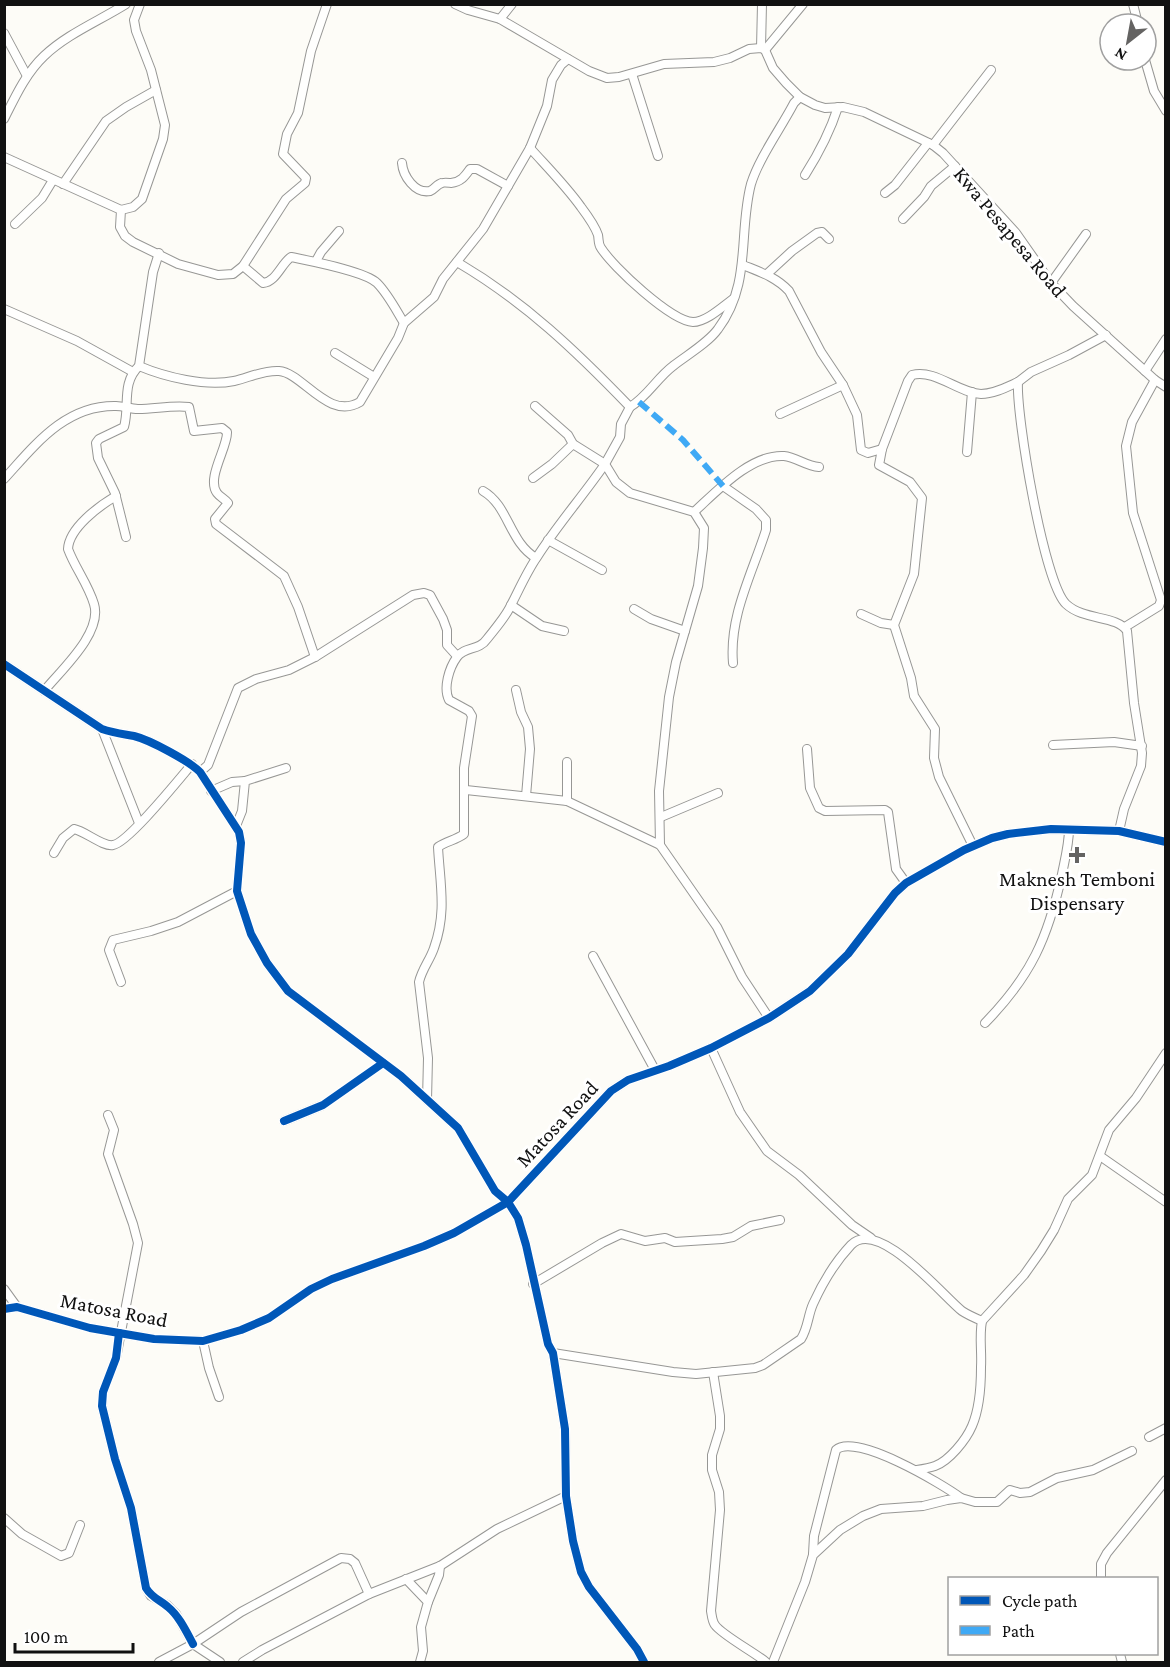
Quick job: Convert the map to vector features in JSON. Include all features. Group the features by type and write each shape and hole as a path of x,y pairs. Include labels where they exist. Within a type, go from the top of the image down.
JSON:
{"street":[{"path":"4,118 27,76 44,56 61,43 126,4"},
{"path":"4,157 121,210 133,207 142,199 163,140 165,125 136,31 134,20 140,4"},
{"path":"121,210 120,227 125,236 178,264 218,275 233,274 243,266 286,199 305,183 306,178 283,154 283,145 298,113 311,51 327,4"},
{"path":"455,4 500,20 568,59 613,79 664,64 714,62 730,58 749,49 763,49 803,4"},
{"path":"500,20 512,4"},
{"path":"762,4 763,49"},
{"path":"4,33 27,76"},
{"name":"Kwa Pesapesa Road","path":"763,49 773,68 800,97 825,108 838,107 870,114 930,144 943,153 1016,233 1051,283 1073,306 1155,380 1166,387"},
{"path":"4,309 136,369 159,375 222,383 279,371 292,376 314,394 334,404 353,406 360,402 366,393 398,338 404,323 434,297 442,279 483,229 530,148 547,106 552,80 561,65 568,59"},
{"path":"885,193 895,185 991,70"},
{"path":"1148,72 1154,91 1166,111"},
{"path":"632,74 658,156"},
{"path":"63,184 106,121 156,90"},
{"path":"427,1100 428,1058 419,982 422,971 434,950 443,907 438,847 457,840 464,834 464,768 472,716 469,711 452,703 447,692 449,675 457,656 461,652 483,644 511,605 536,558 604,464 620,437 621,424 630,407 639,402 670,369 703,344 727,316 743,265 749,194 757,169 794,103 800,97"},
{"path":"805,175 824,144 838,107"},
{"path":"530,148 562,182 582,208 598,235 599,246 609,259 633,283 666,308 686,321 695,322 703,320 734,298"},
{"path":"402,163 403,172 415,187 422,191 430,191 442,182 454,183 461,180 470,169 477,169 508,186"},
{"path":"903,219 924,197 930,186 955,166"},
{"path":"15,224 42,198 53,180"},
{"path":"316,261 339,231"},
{"path":"767,274 817,232 822,232 829,239"},
{"path":"1051,283 1086,234"},
{"path":"126,537 116,496 98,458 96,443 99,438 124,426 129,383 136,369 153,272 159,253"},
{"path":"243,266 260,281 268,283 291,257 316,261 371,278 383,289 404,323"},
{"path":"457,262 494,285 544,322 630,407"},
{"path":"743,265 767,274 782,283 789,291 821,352 843,385 856,415 861,450 868,453 882,449"},
{"path":"973,846 939,777 934,758 935,729 927,713 914,696 911,678 894,625 914,574 918,521 922,503 914,485 880,467 882,449 912,375 931,376 981,394 992,392 1018,382 1030,372 1069,356 1106,335"},
{"path":"1145,371 1166,339"},
{"path":"335,353 374,377"},
{"path":"1125,627 1159,606 1161,600 1133,513 1126,446 1132,422 1155,380"},
{"path":"1018,382 1018,405 1033,496 1046,555 1058,592 1064,602 1075,612 1119,623 1127,631 1134,703 1142,746 1141,766 1124,808 1119,831"},
{"path":"780,414 843,385"},
{"path":"967,452 972,392"},
{"path":"535,406 568,435 573,444 604,464 616,482 630,493 694,512 704,528 698,586 676,662 666,718 659,791 660,845"},
{"path":"4,479 28,452 69,417 80,412 106,407 140,409 186,407 190,409 194,431 222,428 226,430 228,436 216,466 215,486 217,493 228,502 215,519 216,524 284,576 298,607 315,657"},
{"path":"533,478 573,444"},
{"path":"694,512 752,464 776,456 788,456 809,466 819,467"},
{"path":"723,486 756,509 766,520 766,530 734,622 731,642 732,663"},
{"path":"483,491 492,496 525,552 536,558"},
{"path":"44,691 78,651 86,639 95,615 93,601 68,549 69,542 92,513 116,496"},
{"path":"548,540 602,570"},
{"path":"200,772 208,765 213,755 238,688 256,678 289,670 315,657 413,595 430,594 447,630 447,645 457,656"},
{"path":"511,605 542,626 564,631"},
{"path":"634,609 651,619 685,631"},
{"path":"861,614 881,623 894,625"},
{"path":"4,664 102,729 115,734 136,737 192,764 200,772 236,826 241,843 237,891 251,934 267,963 288,991 400,1076 458,1128 495,1191 508,1202 518,1218 548,1344 553,1353 566,1429 566,1496 573,1541 584,1580 637,1649 644,1662"},
{"path":"516,690 521,712 528,727 530,749 526,796"},
{"path":"102,729 139,823"},
{"path":"1053,745 1114,742 1142,746"},
{"path":"807,749 810,788 819,808 825,810 885,810 888,812 897,869 906,883"},
{"path":"567,762 567,801"},
{"path":"54,853 63,838 74,829 112,845 124,839 158,806 192,764"},
{"path":"212,791 286,768"},
{"path":"236,826 242,811 245,781"},
{"path":"465,790 567,801 660,845 717,927 742,977 769,1018"},
{"path":"661,817 718,793"},
{"name":"Matosa Road","path":"4,1309 17,1307 90,1328 154,1339 203,1341 241,1330 269,1318 312,1289 332,1279 454,1233 508,1202 611,1091 628,1080 711,1048 769,1018 822,981 848,954 895,893 906,883 973,846 1008,834 1051,829 1119,831 1166,842"},
{"path":"985,1023 1022,982 1041,946 1057,899 1069,840 1069,829"},
{"path":"121,982 109,950 113,940 178,922 237,891"},
{"path":"593,956 655,1070"},
{"path":"711,1048 740,1112 762,1145 799,1175 837,1213 915,1266 961,1310 982,1321"},
{"path":"917,1470 942,1463 972,1427 981,1370 982,1321 1024,1275 1054,1230 1068,1199 1092,1175 1109,1130 1136,1098 1166,1053"},
{"path":"284,1121 323,1105 383,1063"},
{"path":"108,1115 114,1130 108,1154 138,1243 116,1358 103,1392 102,1406 131,1508 146,1588 151,1596 167,1605 176,1614 193,1644 220,1662"},
{"path":"1100,1156 1166,1203"},
{"path":"534,1284 621,1234 645,1241 665,1238 675,1242 722,1239 733,1237 751,1226 780,1220"},
{"path":"553,1353 673,1372 745,1370 763,1365 801,1339 806,1332 813,1304 839,1261 852,1244 860,1239 871,1238"},
{"path":"4,1289 17,1307"},
{"path":"203,1341 219,1397"},
{"path":"713,1372 720,1429 712,1455 712,1470 719,1492 720,1510 711,1611 713,1623 719,1630 766,1662"},
{"path":"1149,1437 1166,1428"},
{"path":"772,1662 805,1582 836,1450 840,1447 845,1445 855,1447 885,1456 917,1470 961,1498 982,1503 997,1502 1010,1490 1030,1492 1057,1478 1094,1470 1132,1451"},
{"path":"1101,1577 1101,1564 1107,1553 1166,1480"},
{"path":"243,1662 369,1594 440,1566 497,1529 566,1496"},
{"path":"813,1555 840,1530 863,1516 881,1509 923,1506 961,1498"},
{"path":"4,1518 22,1534 61,1556 69,1553 80,1525"},
{"path":"159,1662 193,1644 241,1612 341,1558 350,1559 355,1563 369,1594"},
{"path":"420,1662 423,1651 421,1627 440,1566"},
{"path":"406,1579 428,1602"}],"marked path":[{"path":"639,402 683,440 723,486"}],"cycle path":[{"path":"4,664 102,729 150,742 179,757 200,772 239,832 241,843 237,891 251,934 267,963 288,991 401,1076 458,1128 495,1191 508,1202 518,1218 548,1344 553,1353 565,1429 566,1496 573,1541 581,1572 589,1587 637,1649 644,1662"},
{"path":"4,1309 17,1307 90,1328 154,1339 203,1341 241,1330 269,1318 311,1289 454,1233 508,1202 611,1091 628,1080 711,1048 769,1018 810,991 848,954 895,893 906,883 964,850 1008,834 1051,829 1119,831 1166,842"},
{"path":"284,1121 323,1105 383,1063"},
{"path":"119,1333 116,1358 103,1392 102,1406 115,1459 131,1508 146,1588 176,1615 193,1644"}],"place":[{"name":"Maknesh Temboni Dispensary","path":"1077,855"}]}
